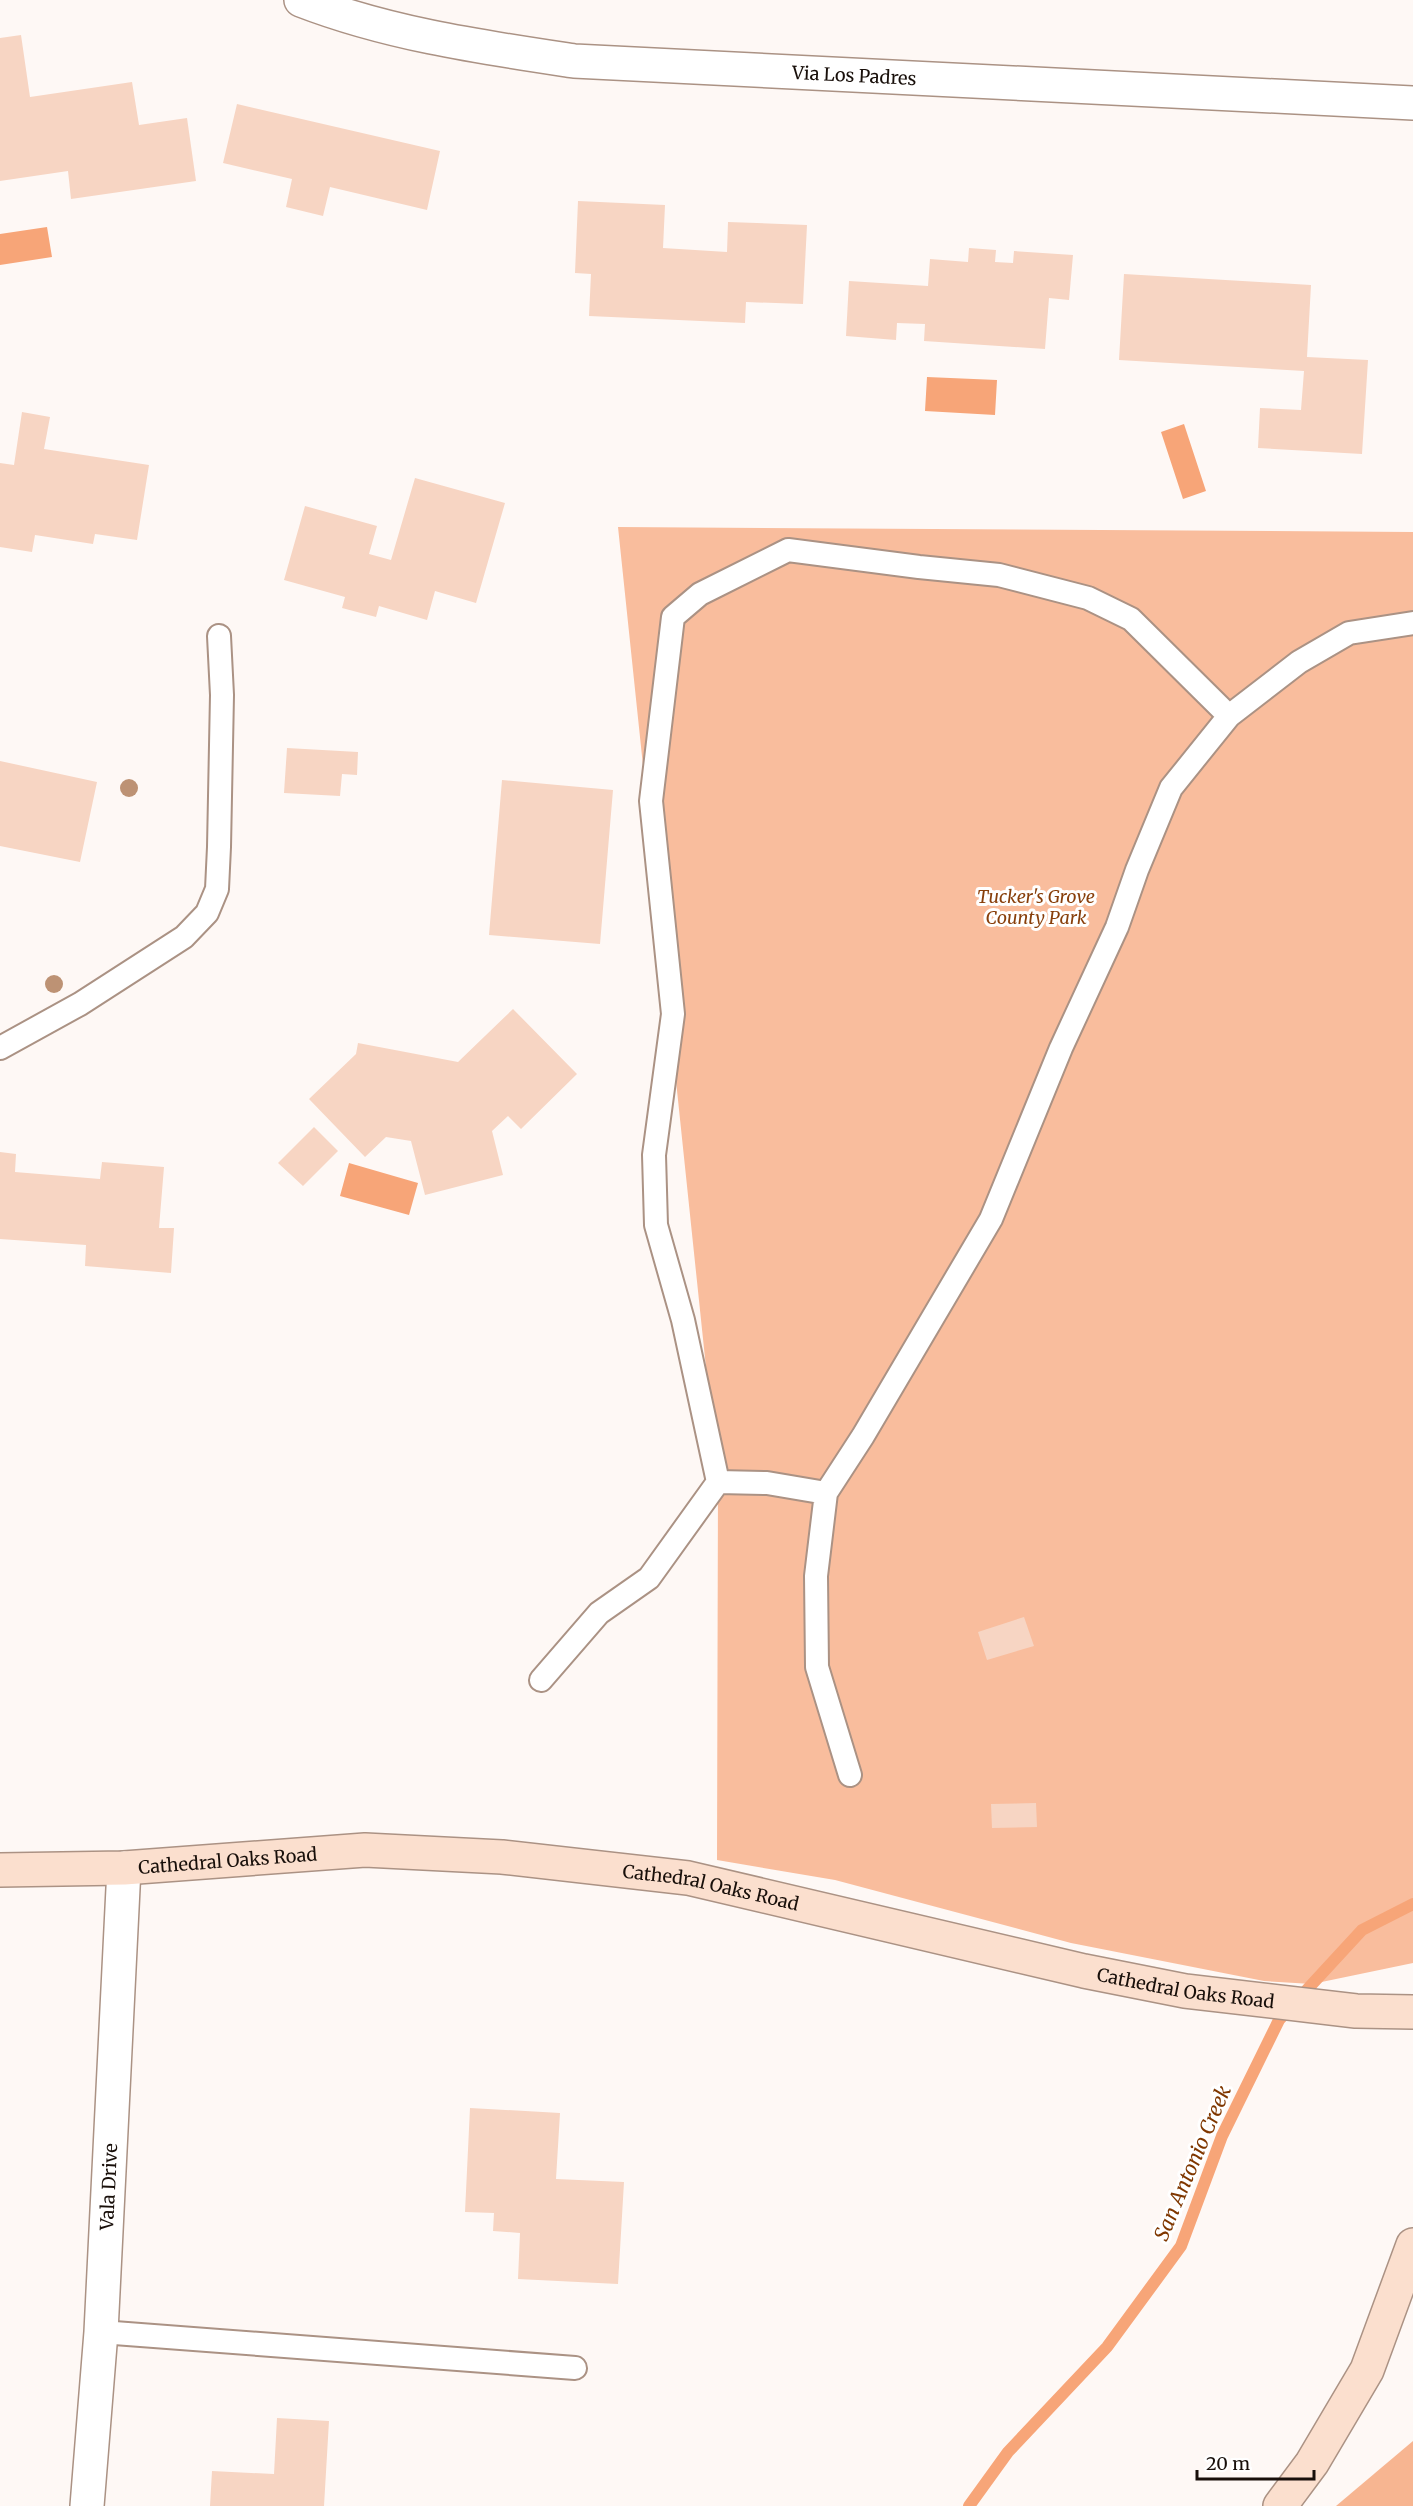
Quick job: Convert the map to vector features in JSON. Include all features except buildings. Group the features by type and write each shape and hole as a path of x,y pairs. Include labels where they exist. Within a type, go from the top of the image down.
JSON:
{"main road":[{"name":"Cathedral Oaks Road","path":"0,1870 124,1868 365,1850 502,1857 688,1878 1084,1971 1185,1991 1356,2011 1413,2012"},
{"path":"1280,2506 1312,2463 1367,2370 1413,2245"}],"street":[{"name":"Via Los Padres","path":"301,0 334,12 453,43 574,61 1413,103"},
{"name":"Vala Drive","path":"87,2506 101,2332 124,1868"}],"lane":[{"path":"541,1680 599,1613 649,1578 718,1482 683,1320 656,1225 654,1155 673,1014 651,801 673,617 700,594 788,550 999,575 1088,598 1131,619 1229,716"},
{"path":"850,1775 818,1667 816,1576 826,1493 863,1436 991,1219 1061,1048 1117,927 1137,870 1171,788 1229,716 1299,663 1349,633 1413,623"},
{"path":"0,1048 81,1004 184,937 207,913 217,889 219,847 222,695 219,636"},
{"path":"718,1482 767,1483 826,1493"},
{"path":"101,2332 575,2368"}],"green space":[{"name":"Tucker's Grove County Park","path":"618,527 1413,532 1413,1963 1312,1984 1264,1981 1071,1943 835,1880 717,1860 718,1482"}],"shaded area":[{"path":"47,227 52,257 0,265 0,234"},
{"path":"927,377 997,380 995,415 925,411"},
{"path":"1184,424 1206,491 1183,499 1161,432"},
{"path":"349,1163 418,1183 409,1215 340,1196"},
{"path":"1413,2441 1413,2506 1336,2506"}],"waterway":[{"name":"San Antonio Creek","path":"969,2506 1008,2452 1107,2347 1181,2246 1222,2136 1279,2020 1362,1930 1413,1904"}]}
